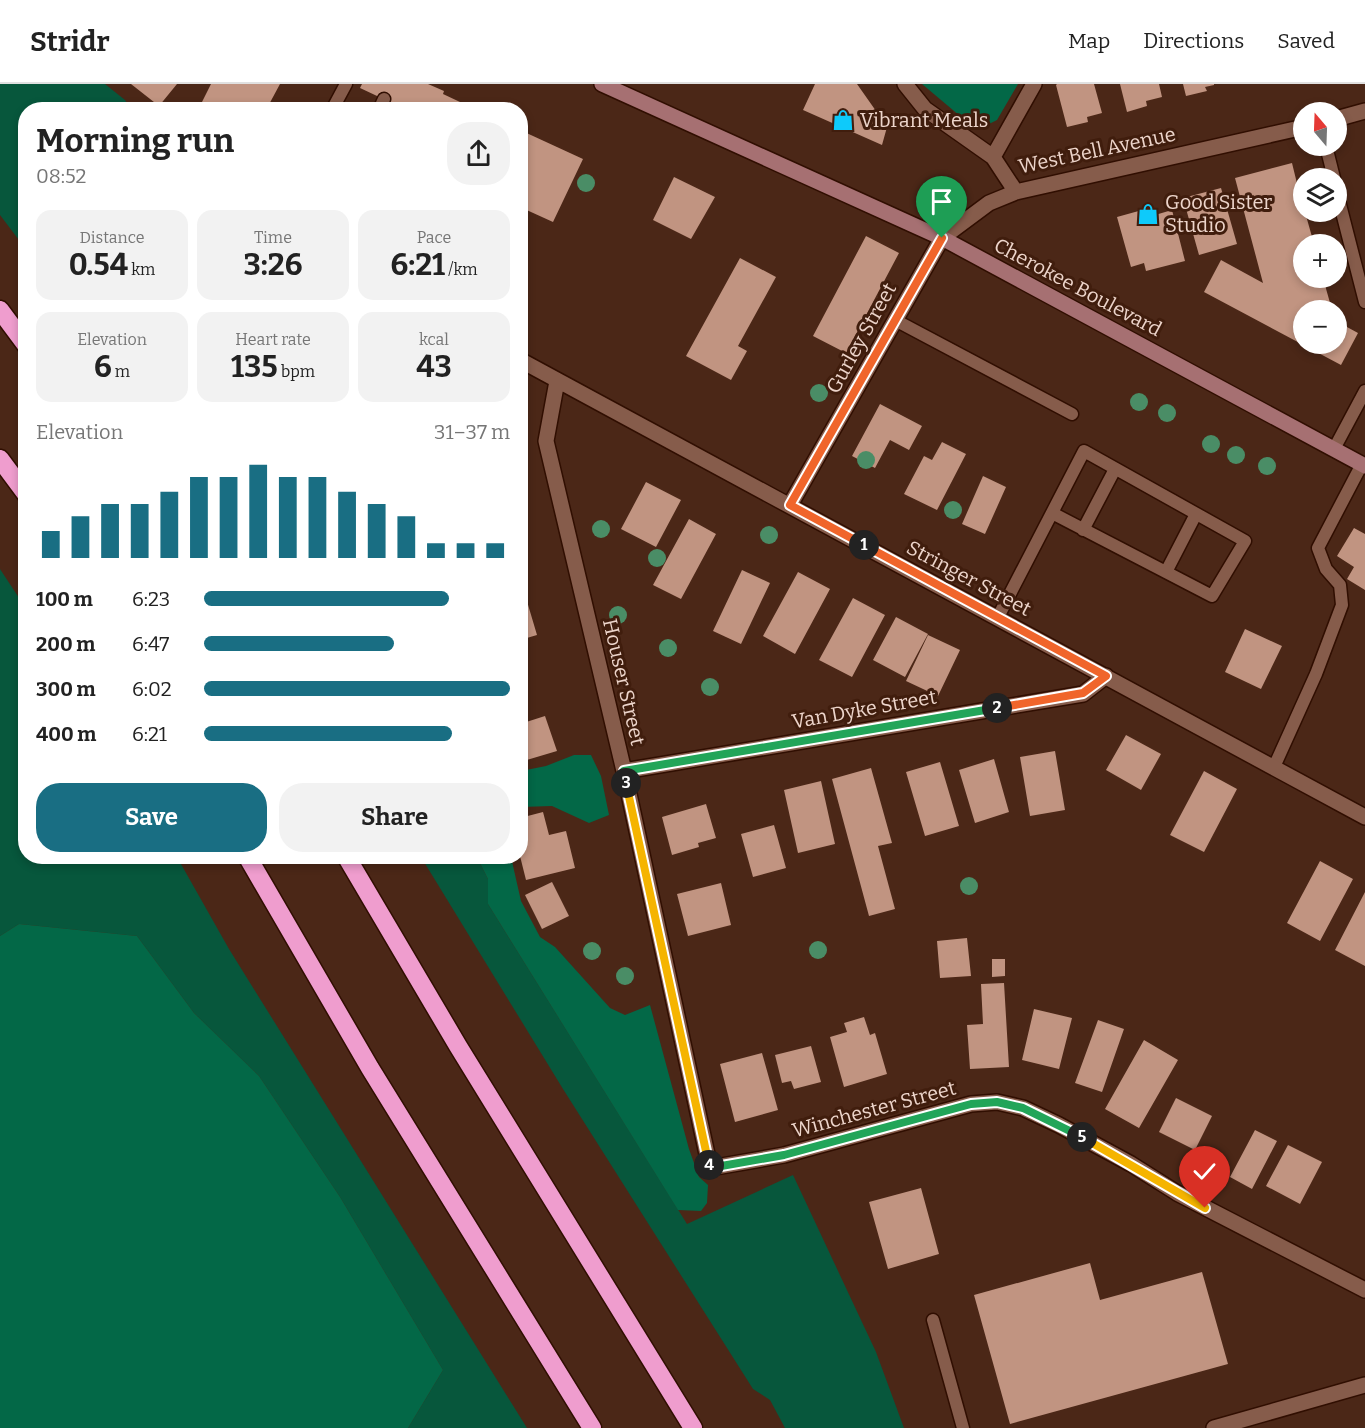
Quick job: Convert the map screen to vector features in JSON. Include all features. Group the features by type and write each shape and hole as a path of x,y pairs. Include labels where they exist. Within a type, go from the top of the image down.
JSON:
{"highway":[{"path":"0,310 18,334"},
{"path":"0,459 18,483"},
{"path":"252,864 370,1068 592,1428"},
{"path":"351,864 458,1046 693,1428"}],"main road":[{"name":"Cherokee Boulevard","path":"602,84 942,238 1364,465"}],"street":[{"name":"West Bell Avenue","path":"905,84 925,109 993,157 1016,192 1293,129"},
{"path":"993,157 1034,84"},
{"path":"1347,116 1365,111"},
{"name":"Gurley Street","path":"790,505 942,238 989,203 1016,192"},
{"name":"Stringer Street","path":"528,365 1365,817"},
{"name":"Houser Street","path":"557,381 546,441 624,771 710,1168"},
{"name":"Van Dyke Street","path":"624,771 1083,693 1106,676"},
{"name":"Winchester Street","path":"710,1168 784,1155 971,1104 997,1102 1023,1108 1059,1125 1131,1164 1177,1193 1365,1290"},
{"path":"1214,1428 1365,1385"}],"lane":[{"path":"336,102 346,84"},
{"path":"1344,222 1365,302"},
{"path":"896,320 1072,414"},
{"path":"1334,449 1365,391"},
{"path":"998,617 1084,451 1245,541 1212,596 1052,513"},
{"path":"1274,767 1316,674 1342,605 1340,585 1326,569 1318,548 1364,465"},
{"path":"1083,530 1115,469"},
{"path":"1166,572 1196,514"},
{"path":"933,1320 963,1428"}],"green space":[{"path":"0,84 105,84 125,100 126,102 18,102 18,239 0,215"},
{"path":"922,84 1018,84 997,120 983,127 960,116"},
{"path":"0,569 18,596 18,864 181,864 229,949 527,1428 408,1428 443,1370 340,1197 259,1076 194,1013 137,936 19,924 0,936"},
{"path":"574,755 591,755 601,776 609,815 589,823 552,806 528,807 528,770 546,766"},
{"path":"425,864 480,864 488,879 488,904 687,1224 793,1175 876,1352 904,1428 785,1428 770,1400 753,1389 563,1089"},
{"path":"480,864 513,864 521,901 540,937 555,947 610,1008 625,1015 650,1005 689,1149 699,1177 708,1185 707,1203 701,1211 678,1210 488,904 488,879"},
{"path":"19,924 137,936 194,1013 259,1076 340,1197 443,1370 408,1428 0,1428 0,936"}],"building":[{"path":"131,84 177,84 162,102 154,102"},
{"path":"211,84 280,84 270,102 202,102"},
{"path":"362,84 428,84 460,102 390,102 360,88"},
{"path":"815,84 857,84 876,111 889,120 882,145 803,110"},
{"path":"1057,84 1094,84 1102,113 1087,117 1088,122 1067,127"},
{"path":"1120,84 1159,84 1162,97 1146,101 1147,106 1127,112"},
{"path":"1183,84 1214,85 1205,87 1207,91 1186,96"},
{"path":"528,134 583,159 553,222 528,211"},
{"path":"1292,163 1293,222 1308,222 1311,234 1293,234 1293,288 1326,288 1329,300 1293,300 1293,339 1204,292 1221,260 1263,283 1235,178"},
{"path":"674,177 715,197 691,239 653,220"},
{"path":"1221,188 1237,244 1199,255 1183,198"},
{"path":"1153,207 1155,215 1172,210 1185,261 1146,271 1144,263 1131,267 1117,217"},
{"path":"866,236 899,253 846,353 813,336"},
{"path":"740,258 776,277 738,346 747,351 731,380 686,356"},
{"path":"1347,327 1358,333 1347,354"},
{"path":"1320,354 1347,354 1341,365"},
{"path":"880,404 922,426 909,450 890,440 875,468 852,456"},
{"path":"942,442 966,454 937,510 904,494 924,456 932,460"},
{"path":"983,476 1006,487 985,534 962,524"},
{"path":"646,482 681,500 656,547 621,529"},
{"path":"689,519 716,534 681,599 653,585"},
{"path":"1354,528 1365,534 1365,590 1347,579 1354,567 1337,556"},
{"path":"742,570 770,583 741,644 713,631"},
{"path":"798,572 830,589 795,654 763,636"},
{"path":"853,598 885,615 852,677 819,660"},
{"path":"528,605 537,635 528,638"},
{"path":"896,617 928,634 905,677 873,660"},
{"path":"1245,629 1282,646 1261,689 1225,672"},
{"path":"928,635 960,650 938,696 906,681"},
{"path":"545,716 557,751 528,760 528,721"},
{"path":"1126,735 1161,754 1141,790 1106,770"},
{"path":"1055,751 1065,810 1030,816 1020,757"},
{"path":"994,759 1009,812 975,823 959,770"},
{"path":"940,762 959,826 925,836 906,772"},
{"path":"871,768 892,843 878,846 895,909 869,916 832,779"},
{"path":"1204,771 1237,789 1204,852 1170,835"},
{"path":"821,781 835,844 798,853 784,790"},
{"path":"706,804 716,838 698,843 699,847 672,855 662,817"},
{"path":"543,812 549,835 566,831 575,868 526,880 522,864 528,864 528,816"},
{"path":"774,825 786,868 753,877 741,834"},
{"path":"1320,861 1353,879 1320,941 1287,923"},
{"path":"552,882 569,916 542,929 525,895"},
{"path":"721,883 731,925 688,936 677,894"},
{"path":"1365,892 1365,966 1335,950"},
{"path":"967,938 971,976 940,978 937,941"},
{"path":"992,959 1005,959 1005,976 992,977"},
{"path":"1004,983 1009,1067 970,1069 967,1025 983,1024 981,984"},
{"path":"1034,1009 1072,1018 1059,1069 1022,1060"},
{"path":"864,1017 870,1035 875,1033 887,1074 844,1087 830,1037 847,1032 844,1023"},
{"path":"1098,1020 1124,1029 1102,1092 1075,1083"},
{"path":"1144,1040 1178,1060 1139,1128 1105,1109"},
{"path":"811,1046 821,1082 794,1089 791,1081 782,1083 775,1055"},
{"path":"762,1053 778,1110 735,1122 720,1064"},
{"path":"1176,1098 1212,1116 1195,1150 1159,1132"},
{"path":"1255,1130 1277,1141 1252,1189 1230,1177"},
{"path":"1288,1145 1322,1162 1300,1204 1266,1186"},
{"path":"921,1188 939,1254 888,1269 869,1202"},
{"path":"1090,1263 1100,1300 1202,1272 1228,1364 1010,1424 974,1295"}],"place":[{"name":"Vibrant Meals","path":"843,120"},
{"name":"Good Sister Studio","path":"1148,214"}],"route":[{"path":"942,238 790,505 1106,676 1083,693 624,771 710,1168 784,1155 971,1104 997,1102 1023,1108 1059,1125 1205,1208"}]}
